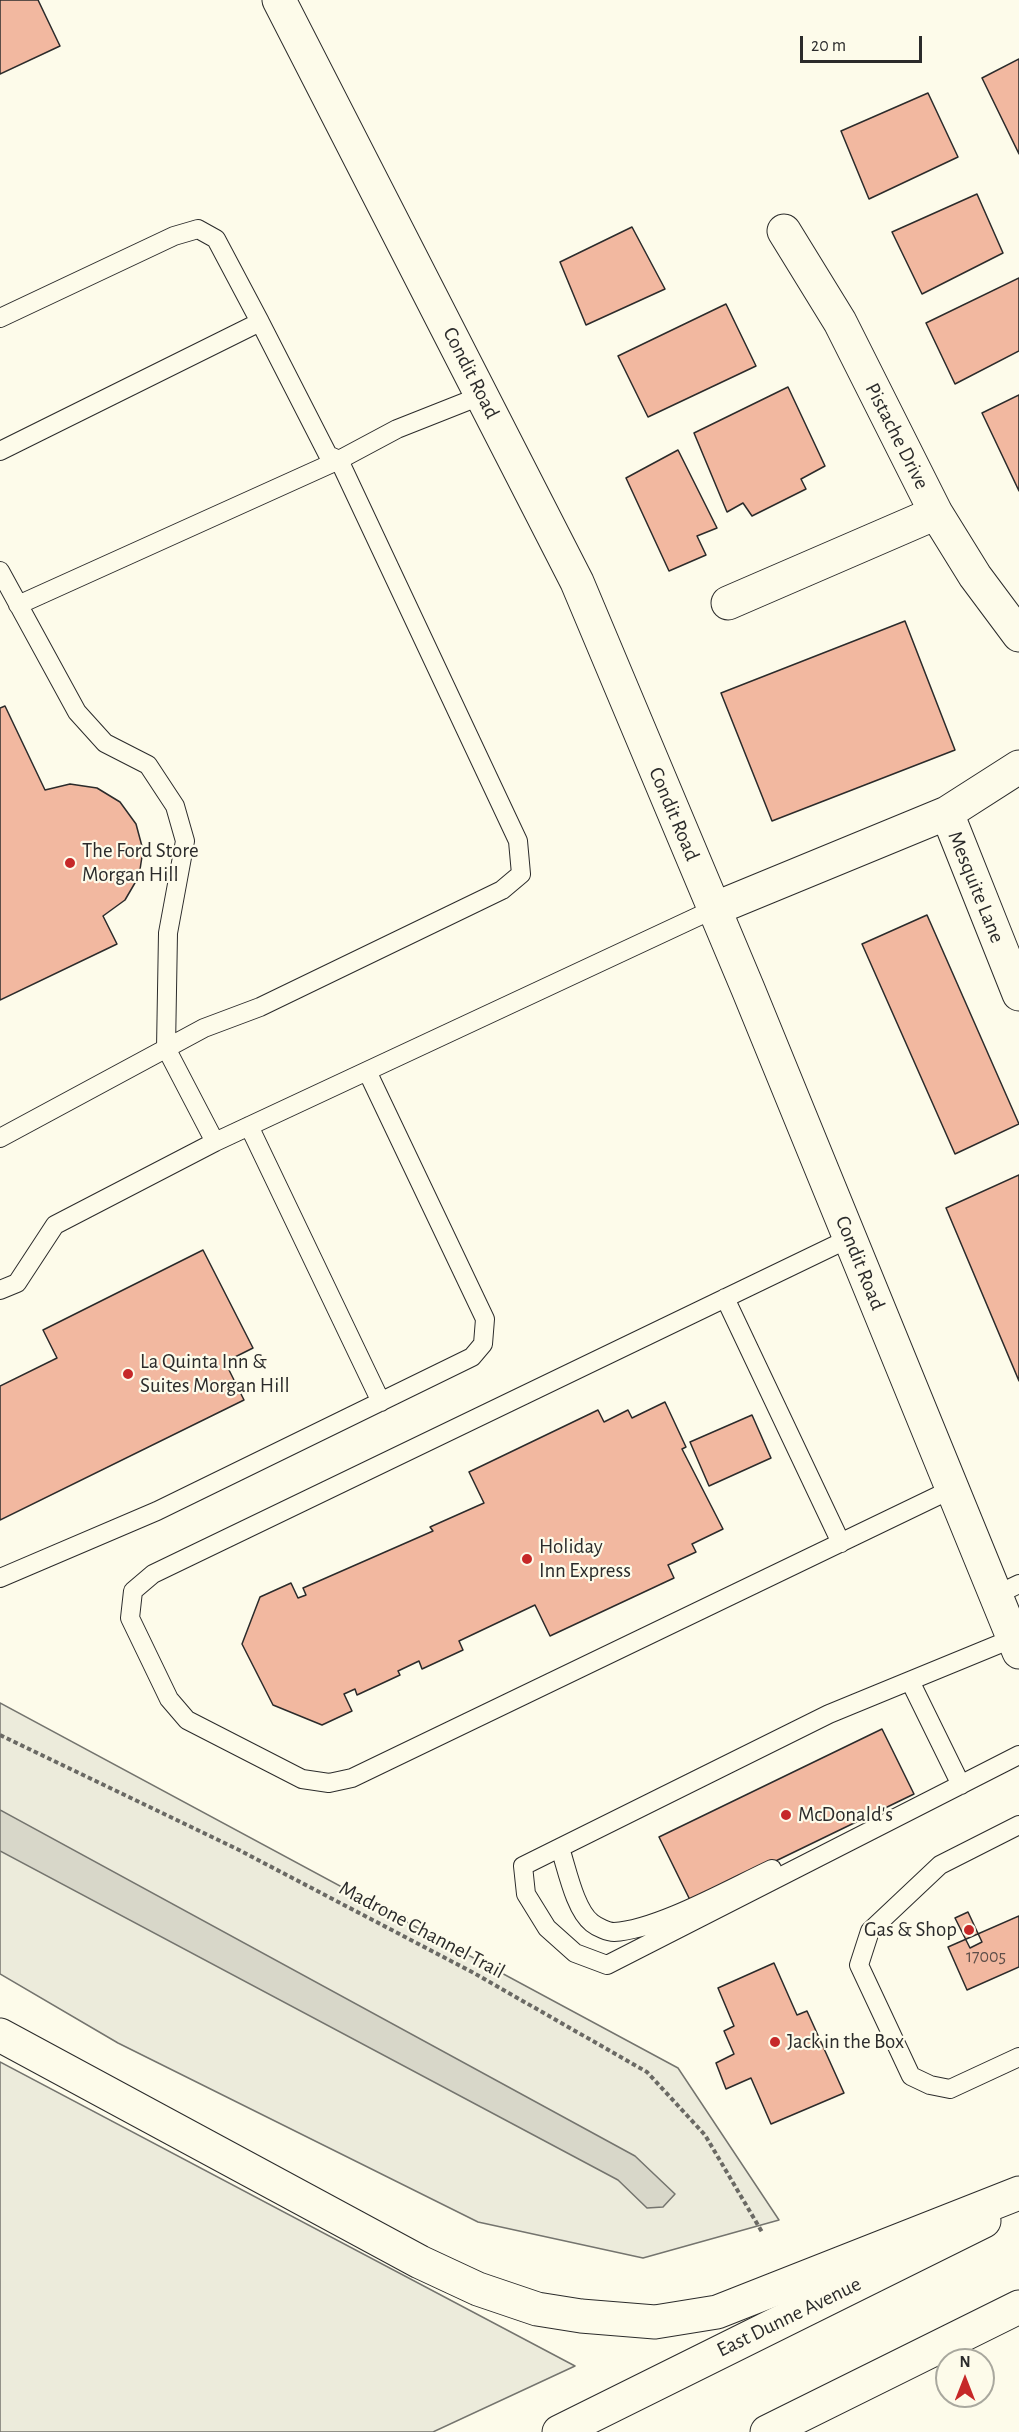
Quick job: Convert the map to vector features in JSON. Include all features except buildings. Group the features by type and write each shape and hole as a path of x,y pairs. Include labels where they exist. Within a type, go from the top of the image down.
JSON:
{"main road":[{"name":"Condit Road","path":"279,0 577,582 952,1489 1007,1590 1016,1645"},
{"name":"Pistache Drive","path":"784,231 840,322 936,513 975,576 1019,635"},
{"path":"728,603 936,513"},
{"path":"714,909 947,813 1019,768"},
{"name":"Mesquite Lane","path":"947,813 1019,994"},
{"path":"0,2036 430,2266 478,2289 537,2309 581,2316 655,2322 717,2312 1019,2193"},
{"name":"East Dunne Avenue","path":"558,2432 1019,2203"},
{"path":"767,2432 1019,2307"}],"lane":[{"path":"0,318 174,236 198,229 216,239 328,455 339,460 518,841 521,874 502,890 260,1007 204,1028 0,1138"},
{"path":"0,451 260,322"},
{"path":"18,605 339,460 397,429 483,395"},
{"path":"0,571 77,712 105,743 148,765 175,806 184,841 168,933 166,1048 215,1142"},
{"path":"0,1290 17,1283 56,1225 215,1142 714,909"},
{"path":"0,1578 157,1511 472,1358 483,1344 485,1319 367,1071"},
{"path":"249,1126 381,1402"},
{"path":"850,1238 153,1574 133,1591 130,1618 170,1700 187,1720 302,1779 329,1783 352,1778 952,1489"},
{"path":"725,1298 841,1543"},
{"path":"1016,1645 910,1681 829,1714 524,1866 526,1894 547,1928 575,1953 607,1965 1019,1755"},
{"path":"910,1681 961,1785"},
{"path":"1019,1825 940,1865 870,1931 859,1965 911,2076 930,2085 950,2089 1019,2056"},
{"path":"560,1848 579,1907 592,1923 611,1932 632,1929 670,1917 827,1843 851,1842"}],"path":[{"name":"Madrone Channel Trail","path":"0,1735 239,1850 472,1972 647,2072 705,2135 762,2232"}],"shaded area":[{"path":"0,1703 678,2068 779,2220 643,2258 478,2222 118,2043 0,1974"},
{"path":"0,1810 635,2156 675,2194 663,2207 647,2208 618,2180 0,1851"},
{"path":"0,2062 575,2366 433,2432 0,2432"}],"place":[{"name":"The Ford Store Morgan Hill","path":"70,863"},
{"name":"La Quinta Inn & Suites Morgan Hill","path":"128,1374"},
{"name":"Holiday Inn Express","path":"527,1559"},
{"name":"McDonald's","path":"786,1815"},
{"name":"Gas & Shop","path":"969,1930"},
{"name":"Jack in the Box","path":"775,2042"}]}
